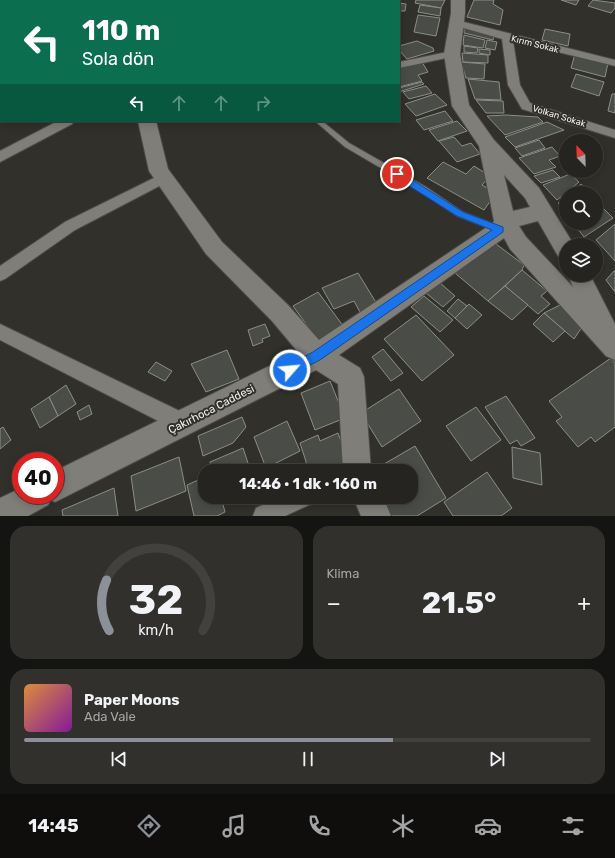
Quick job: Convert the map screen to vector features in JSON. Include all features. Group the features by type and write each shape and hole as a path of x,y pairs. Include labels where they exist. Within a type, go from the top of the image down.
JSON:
{"street":[{"name":"Kırım Sokak","path":"458,9 507,37 615,63"},
{"path":"458,9 452,54 461,106 488,145 532,193 559,238"},
{"name":"Volkan Sokak","path":"507,37 514,85 526,106 615,134"},
{"path":"400,65 452,54"},
{"path":"0,157 66,122"},
{"path":"147,122 159,172 214,248 280,313 317,356 351,377 357,464"},
{"path":"488,145 502,226 615,347"},
{"path":"0,274 70,226 164,178"},
{"name":"Çakırhoca Caddesi","path":"64,483 317,356 502,226 543,211"},
{"path":"582,282 615,347"},
{"path":"0,332 183,424"},
{"path":"0,514 20,504"},
{"path":"263,515 288,504"},
{"path":"371,504 376,516"}],"lane":[{"path":"319,122 347,145 423,189 460,214 502,226"}],"building":[{"path":"416,0 445,0 441,8 415,3"},
{"path":"474,0 494,0 493,4 503,10 500,25 467,17"},
{"path":"561,0 579,0 576,5"},
{"path":"593,0 615,3 615,8 611,13 588,6"},
{"path":"400,3 406,4 405,11 400,11"},
{"path":"420,5 441,8 440,16 418,12"},
{"path":"418,15 440,18 436,36 414,32"},
{"path":"464,27 494,36 493,40 464,33"},
{"path":"545,29 570,34 568,46 542,40"},
{"path":"464,35 485,40 483,48 463,45"},
{"path":"487,40 497,42 495,50 485,48"},
{"path":"417,41 433,48 434,51 407,59 400,51 400,46"},
{"path":"464,46 478,48 477,53 464,52"},
{"path":"479,49 490,50 490,55 479,53"},
{"path":"462,53 488,55 488,63 463,62"},
{"path":"575,54 608,63 605,77 571,68"},
{"path":"422,62 428,72 418,75 422,81 400,87 400,67"},
{"path":"461,62 485,64 484,79 466,78"},
{"path":"576,74 604,82 599,96 571,87"},
{"path":"468,79 499,82 501,100 475,99"},
{"path":"422,82 424,84 400,92 400,88"},
{"path":"426,86 432,93 409,99 403,92"},
{"path":"435,94 447,105 416,116 405,104"},
{"path":"612,94 615,94 615,113 608,111"},
{"path":"476,100 503,101 504,113 486,113"},
{"path":"445,111 453,121 424,130 416,120"},
{"path":"506,115 538,117 543,122 505,135 487,116"},
{"path":"457,121 467,131 438,141 429,130"},
{"path":"547,122 564,130 515,147 505,137"},
{"path":"454,137 462,146 471,143 480,154 457,162 439,141"},
{"path":"539,140 545,148 522,156 515,148"},
{"path":"552,147 559,155 559,156 549,160 556,167 534,174 519,158"},
{"path":"443,162 466,174 474,166 490,176 482,185 496,193 484,210 427,178"},
{"path":"553,170 559,177 541,183 534,176"},
{"path":"560,178 574,178 579,182 574,186 559,186 559,198 557,200 543,185"},
{"path":"603,208 613,218 603,225"},
{"path":"615,224 615,261 603,248 603,238 598,238"},
{"path":"578,230 595,230 584,237"},
{"path":"492,241 524,265 522,270 488,301 455,273"},
{"path":"522,270 547,291 541,296 550,304 538,314 505,286"},
{"path":"615,270 615,292 606,280"},
{"path":"358,273 380,309 362,316 354,301 334,309 322,288"},
{"path":"439,282 455,296 443,307 426,293"},
{"path":"505,286 528,305 512,320 488,301"},
{"path":"318,292 344,327 319,342 293,306"},
{"path":"424,296 453,320 440,332 411,307"},
{"path":"458,299 467,306 455,318 447,311"},
{"path":"469,304 482,315 467,329 455,318"},
{"path":"560,305 582,327 574,339 544,313"},
{"path":"544,313 565,331 553,342 533,324"},
{"path":"416,315 454,355 422,381 384,339"},
{"path":"265,324 270,336 262,339 263,342 253,346 248,330"},
{"path":"383,349 403,373 391,381 372,357"},
{"path":"227,350 239,379 206,392 191,364"},
{"path":"611,358 615,363 615,427 595,442 591,437 578,447 556,421 562,417 549,401"},
{"path":"156,362 172,371 165,381 148,372"},
{"path":"330,381 345,418 315,430 301,393"},
{"path":"66,385 76,404 58,416 49,397"},
{"path":"399,389 421,421 382,447 361,413"},
{"path":"506,396 535,438 521,446 517,440 510,444 485,407"},
{"path":"49,397 58,416 40,428 31,409"},
{"path":"89,405 92,414 80,420 77,412"},
{"path":"476,407 501,440 471,461 446,426"},
{"path":"242,417 246,427 233,443 203,456 198,436"},
{"path":"287,421 300,451 274,464 264,464 254,437"},
{"path":"3,427 11,440 0,449 0,429"},
{"path":"338,433 349,462 344,464 307,464 300,443 318,435 320,441"},
{"path":"415,446 446,498 417,516 391,516 385,504 418,504 418,464 384,464"},
{"path":"512,447 540,453 542,485 513,478"},
{"path":"243,448 248,463 210,464 210,462"},
{"path":"179,457 186,491 136,511 131,476"},
{"path":"487,472 512,508 501,516 453,516 444,502"},
{"path":"198,480 198,504 223,504 225,512 217,516 194,516 187,485"},
{"path":"114,488 118,516 63,516 62,510"}],"route":[{"path":"290,370 317,356 500,229 460,214 423,189 397,174"}]}
